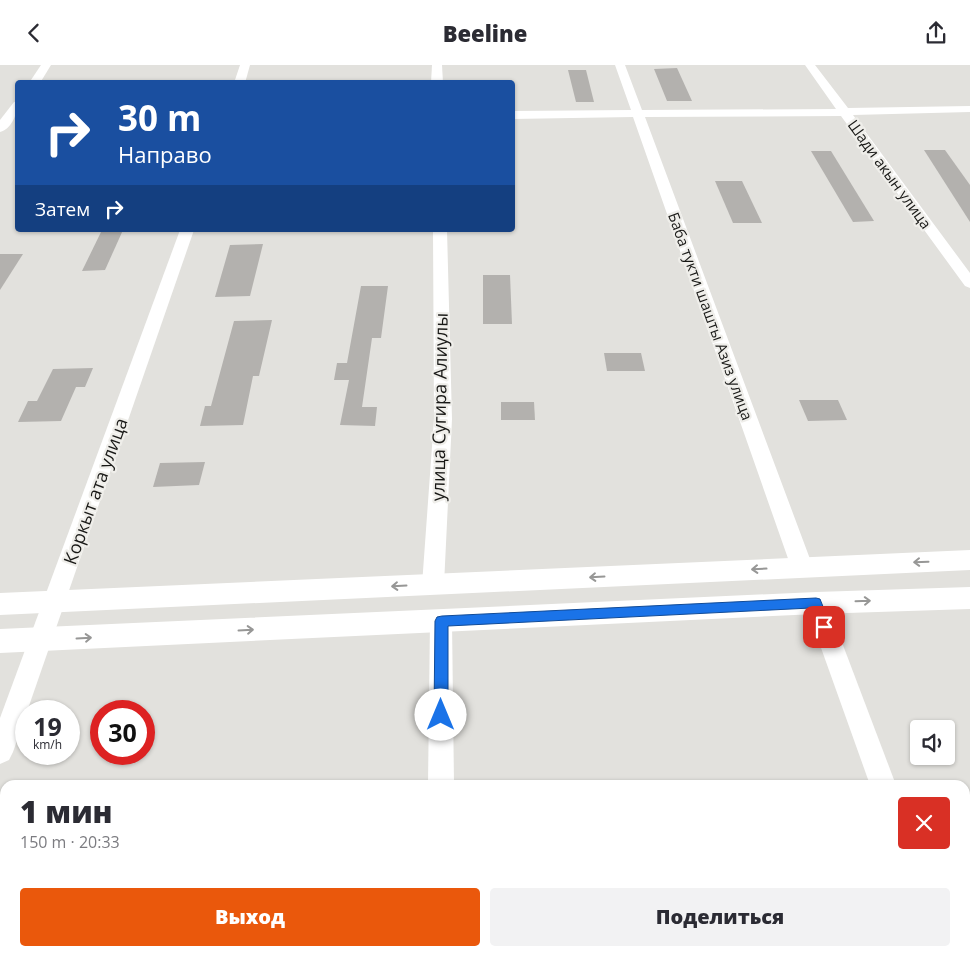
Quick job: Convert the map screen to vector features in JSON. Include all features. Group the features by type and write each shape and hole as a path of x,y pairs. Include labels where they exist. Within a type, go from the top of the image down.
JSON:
{"street":[{"path":"36,80 46,65"},
{"path":"240,80 245,65"},
{"path":"437,65 437,80"},
{"name":"Баба тукти шашты Азиз улица","path":"620,65 802,567"},
{"name":"Шади акын улица","path":"810,65 970,283"},
{"path":"1,126 15,109"},
{"path":"515,115 970,109"},
{"path":"1,126 15,125"},
{"name":"Коркыт ата улица","path":"0,752 186,232"},
{"name":"улица Сугира Алиулы","path":"433,585 443,419 440,232"},
{"path":"0,603 970,560"},
{"path":"0,641 816,603 970,598"},
{"path":"816,603 881,780"},
{"path":"441,780 442,621"}],"building":[{"path":"677,68 692,101 667,101 654,69"},
{"path":"568,70 586,70 594,102 576,102"},
{"path":"924,150 945,150 970,185 970,222"},
{"path":"811,151 831,151 874,221 853,222"},
{"path":"715,181 742,181 762,223 733,223"},
{"path":"101,232 122,232 105,270 82,271"},
{"path":"263,244 250,296 215,297 230,245"},
{"path":"0,254 23,254 0,290"},
{"path":"483,275 510,275 512,324 483,324"},
{"path":"361,286 388,286 381,338 372,338 362,407 377,407 375,426 340,425 349,380 334,380 337,363 347,363"},
{"path":"272,320 259,376 253,376 243,425 200,426 205,406 211,406 234,321"},
{"path":"604,353 641,353 645,371 607,371"},
{"path":"93,368 85,387 76,387 61,421 18,422 28,401 37,401 53,369"},
{"path":"799,400 838,400 847,420 808,421"},
{"path":"501,402 534,402 535,420 501,420"},
{"path":"205,462 199,485 153,487 160,463"}],"route":[{"path":"441,715 442,621 816,603 824,627"}]}
